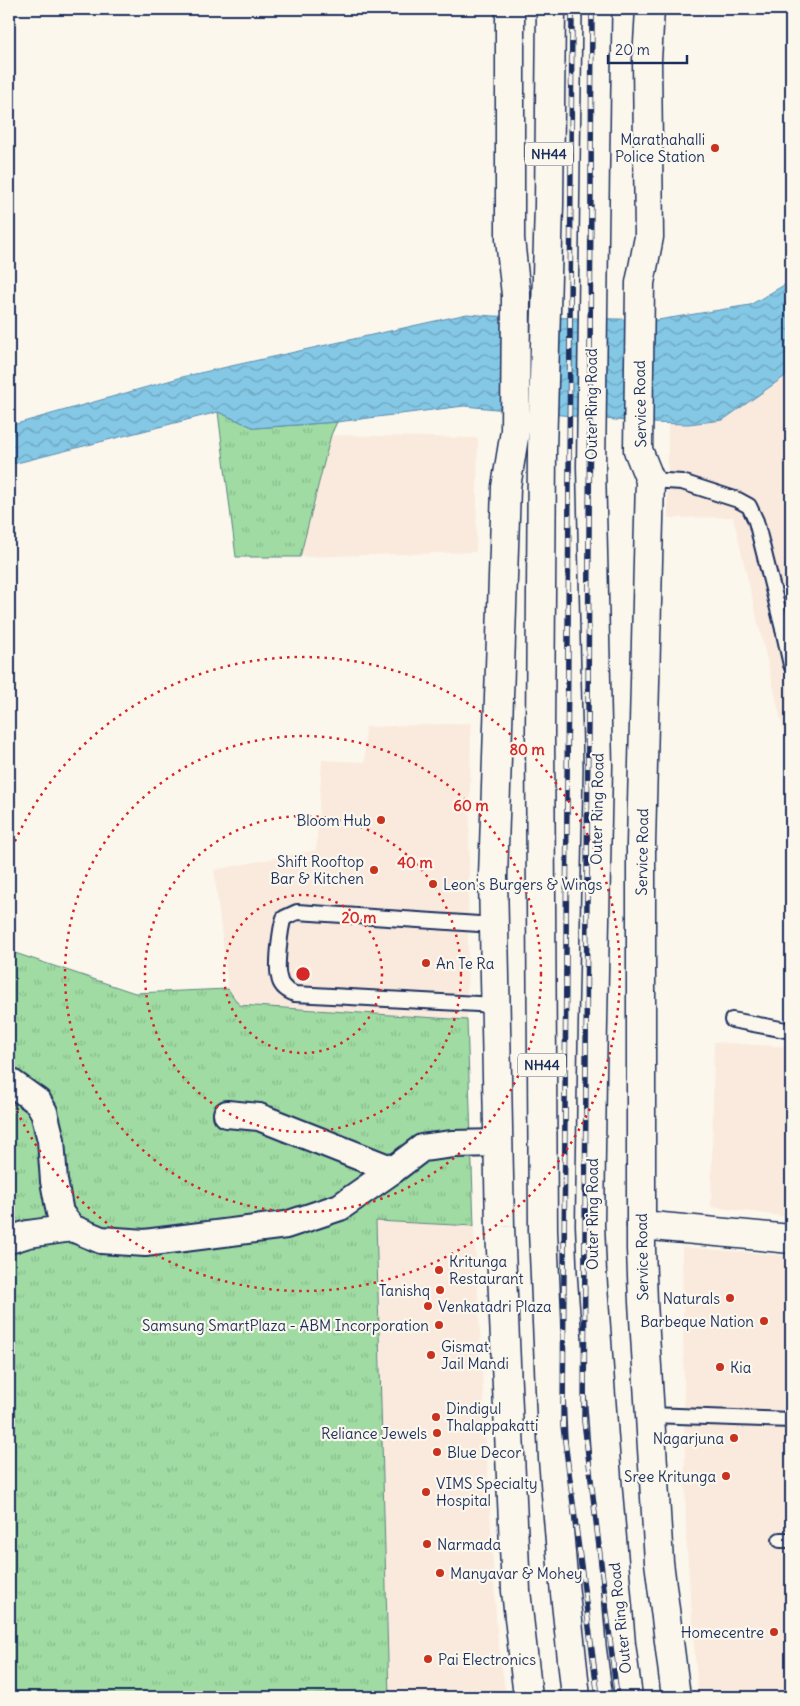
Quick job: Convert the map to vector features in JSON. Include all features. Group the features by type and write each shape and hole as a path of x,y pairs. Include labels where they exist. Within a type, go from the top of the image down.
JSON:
{"main road":[{"path":"510,9 510,239 516,295 516,431 506,487 493,876 500,1226 516,1591 528,1697"},
{"name":"NH44","path":"551,9 542,432 540,734 543,1231 553,1459 576,1697"},
{"name":"Outer Ring Road","path":"597,9 591,467 598,766 590,1225 620,1635 628,1697"},
{"name":"Service Road","path":"650,9 647,60 649,236 640,283 638,450 650,480 641,854 643,1302 659,1562 676,1697"},
{"path":"642,1225 791,1239"}],"street":[{"path":"9,1081 38,1102 44,1112 51,1140 54,1181 60,1213 72,1228 101,1240 146,1242 286,1225 340,1207 422,1148 453,1144 498,1143"},
{"path":"227,1114 259,1117 393,1170"},
{"path":"9,1240 28,1234 72,1228"}],"lane":[{"path":"650,480 682,482 738,500 749,506 756,520 787,630 791,665"},
{"path":"494,925 297,912 284,918 280,927 279,978 287,991 295,994 496,1005"},
{"path":"732,1020 791,1031"},
{"path":"650,1415 791,1420"}],"shaded area":[{"path":"791,372 791,762 733,517 668,518 668,424 723,420"},
{"path":"331,435 478,438 476,552 300,557"},
{"path":"471,723 467,1020 238,1004 228,989 214,870 316,850 322,760 365,762 365,727"},
{"path":"714,1042 791,1047 791,1217 711,1207"},
{"path":"376,1220 474,1226 497,1633 506,1697 389,1697"},
{"path":"682,1247 791,1256 791,1697 698,1697 686,1538"}],"green space":[{"path":"218,412 255,428 337,422 331,435 300,557 236,557"},
{"path":"9,951 135,993 228,989 239,1005 467,1020 474,1226 376,1221 389,1697 9,1697"}],"water":[{"path":"791,281 791,372 723,420 688,424 648,423 464,406 337,422 255,428 218,412 9,465 9,426 186,376 467,314 658,320 750,305"}],"railway":[{"path":"572,9 563,1426 598,1697"},
{"path":"592,9 584,1421 617,1697"}],"place":[{"name":"Marathahalli Police Station","path":"715,148"},
{"name":"Bloom Hub","path":"381,820"},
{"name":"Shift Rooftop Bar & Kitchen","path":"374,870"},
{"name":"Leon's Burgers & Wings","path":"433,884"},
{"name":"An Te Ra","path":"426,963"},
{"name":"Kritunga Restaurant","path":"439,1270"},
{"name":"Tanishq","path":"440,1290"},
{"name":"Naturals","path":"730,1298"},
{"name":"Venkatadri Plaza","path":"428,1306"},
{"name":"Barbeque Nation","path":"764,1321"},
{"name":"Samsung SmartPlaza - ABM Incorporation","path":"439,1325"},
{"name":"Gismat Jail Mandi","path":"431,1355"},
{"name":"Kia","path":"720,1367"},
{"name":"Dindigul Thalappakatti","path":"436,1417"},
{"name":"Reliance Jewels","path":"437,1433"},
{"name":"Nagarjuna","path":"734,1438"},
{"name":"Blue Decor","path":"437,1452"},
{"name":"Sree Kritunga","path":"726,1476"},
{"name":"VIMS Specialty Hospital","path":"426,1492"},
{"name":"Narmada","path":"427,1544"},
{"name":"Manyavar & Mohey","path":"440,1573"},
{"name":"Homecentre","path":"774,1632"},
{"name":"Pai Electronics","path":"428,1659"}]}
